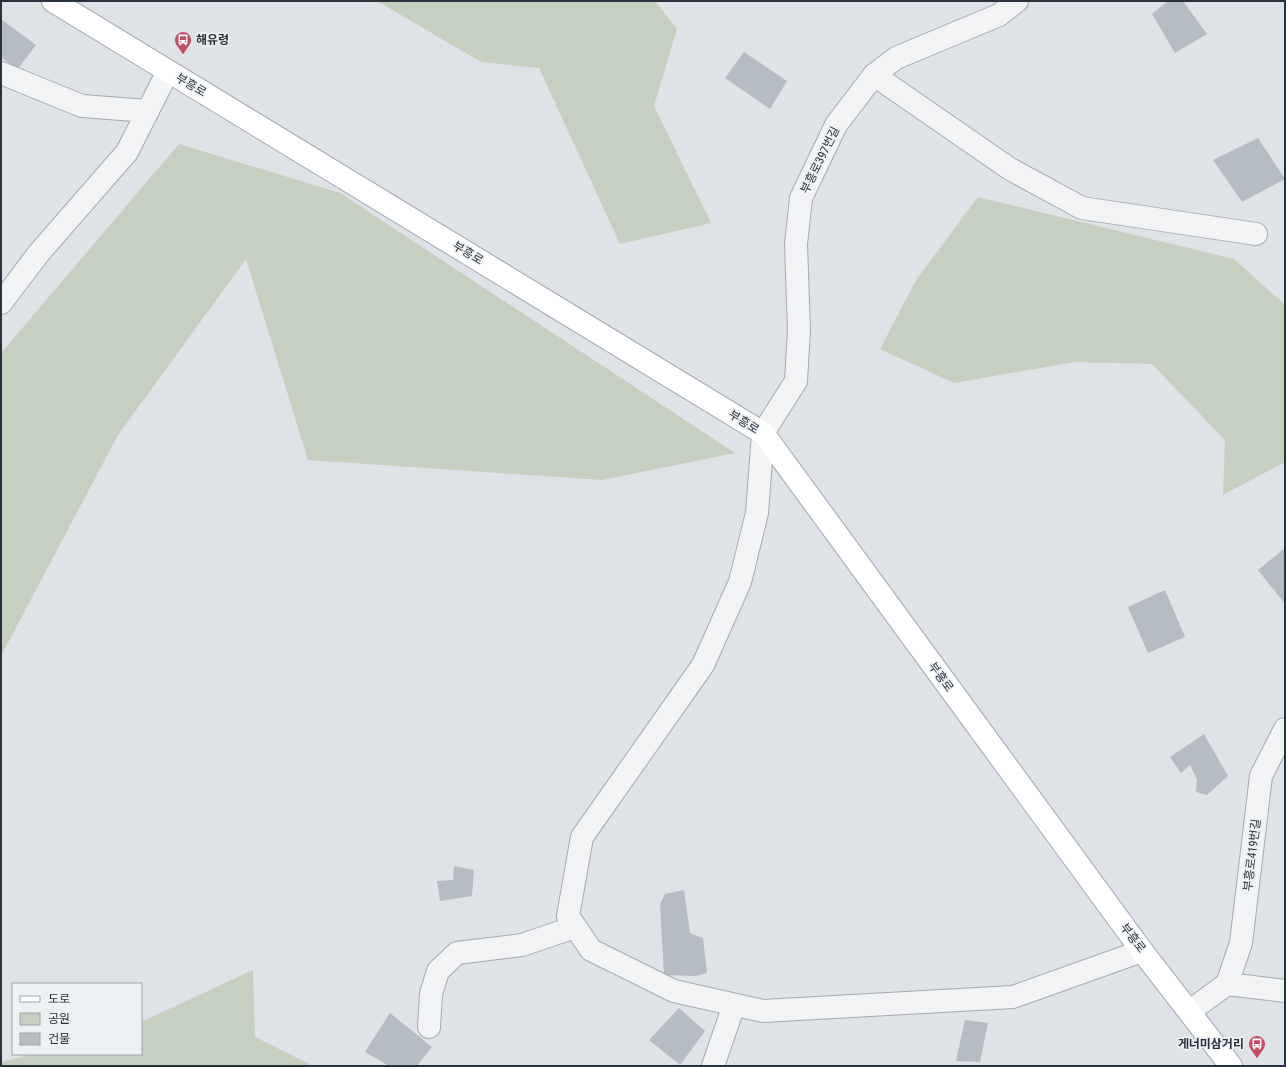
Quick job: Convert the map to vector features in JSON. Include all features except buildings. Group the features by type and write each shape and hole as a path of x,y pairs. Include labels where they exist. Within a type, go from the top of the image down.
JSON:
{"main road":[{"name":"부흥로","path":"53,1 763,433 1142,951 1190,1011 1231,1066"}],"street":[{"name":"부흥로397번길","path":"763,433 796,381 799,330 796,244 801,198 836,125 874,74 896,58 999,15 1017,1"},
{"path":"1,303 39,253 126,152 168,71"},
{"path":"1,73 82,106 148,111"},
{"path":"874,74 1010,169 1082,208 1256,234"},
{"path":"763,433 757,513 740,582 702,665 582,837 568,916 591,950 674,991 763,1011 1013,997 1142,951"},
{"name":"부흥로419번길","path":"1227,984 1241,943 1261,776 1285,729"},
{"path":"429,1027 431,994 438,971 457,953 522,945 575,927"},
{"path":"1190,1011 1227,984 1285,991"},
{"path":"713,1066 734,1005"}],"green space":[{"path":"377,1 655,1 677,29 654,106 711,223 620,244 539,68 481,62"},
{"path":"179,144 340,193 735,453 602,480 308,460 246,259 118,435 1,656 1,353"},
{"path":"978,197 1234,259 1285,305 1285,462 1223,495 1225,440 1152,364 1074,362 954,383 880,349 916,280"},
{"path":"253,970 255,1037 313,1066 1,1066 1,1062 29,1055 142,1055 142,1022"}],"place":[{"name":"해유령","path":"183,55"},
{"name":"게너미삼거리","path":"1257,1059"}]}
